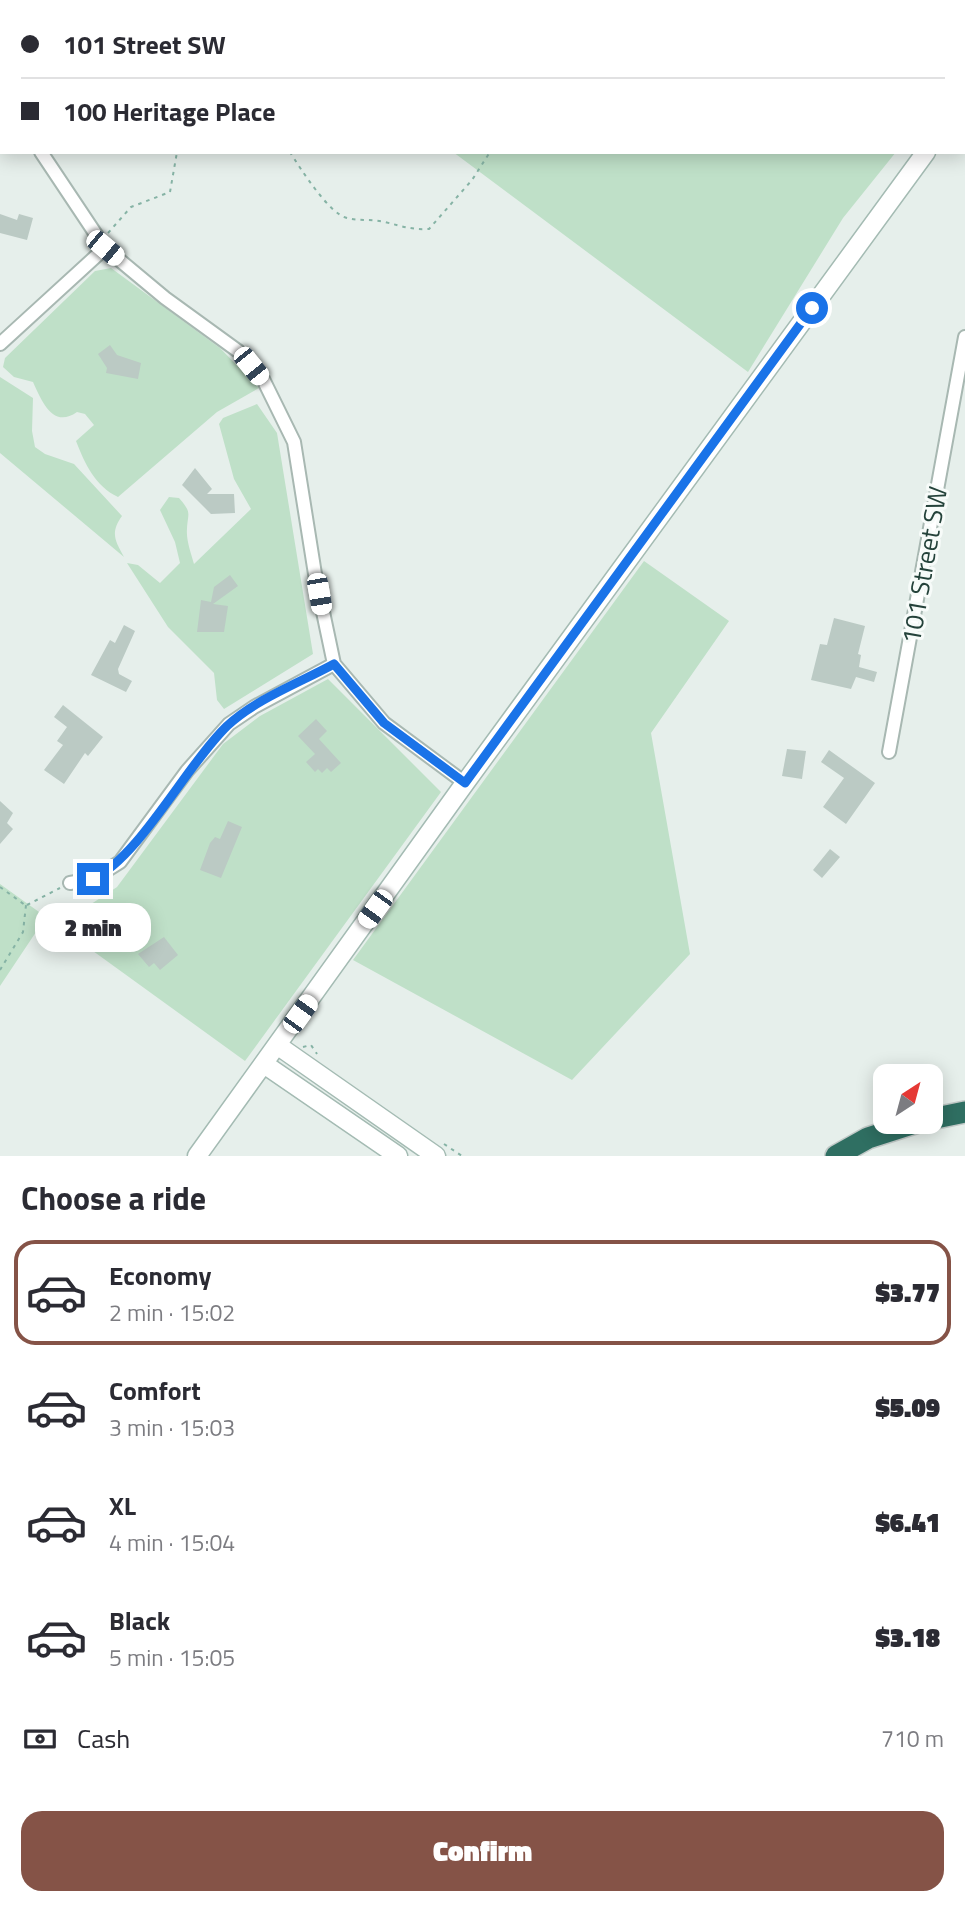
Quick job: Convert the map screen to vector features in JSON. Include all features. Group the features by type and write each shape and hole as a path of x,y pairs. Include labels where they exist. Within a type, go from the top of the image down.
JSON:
{"highway":[{"path":"943,1117 965,1112"},
{"path":"836,1156 880,1134"}],"street":[{"path":"42,154 103,244 165,298 238,351 274,397 294,442 300,468 315,574 334,664 384,723 465,783"},
{"path":"197,1156 465,783 925,154"},
{"path":"0,344 103,244"},
{"name":"101 Street SW","path":"888,752 965,337"},
{"path":"70,883 93,879 120,862 187,771 229,724 254,707 334,664"},
{"path":"278,1045 436,1156"},
{"path":"264,1064 398,1156"}],"path":[{"path":"103,244 131,206 170,192 177,154"},
{"path":"291,154 304,178 345,218 384,222 413,230 429,229 472,180 489,154"},
{"path":"26,905 70,883"},
{"path":"0,887 26,905"},
{"path":"0,970 23,933 26,905"}],"green space":[{"path":"456,154 894,154 843,218 748,372"},
{"path":"111,268 220,348 259,388 217,412 118,497 97,481 76,441 94,425 85,414 77,412 69,416 55,415 45,405 33,382 14,377 3,367 5,358 95,271"},
{"path":"0,377 33,398 32,431 35,447 45,454 74,464 122,516 115,536 124,557 0,453"},
{"path":"257,404 277,433 313,654 224,709 217,700 214,673 168,627 127,563 138,565 160,583 180,563 175,542 160,510 169,497 179,498 188,510 187,538 194,564 251,509 234,479 219,424 223,418"},
{"path":"644,561 729,621 651,733 690,954 572,1080 353,960"},
{"path":"328,679 441,792 245,1061 46,917 82,910 117,887 223,744 260,716"},
{"path":"0,884 46,917 0,986"}],"building":[{"path":"0,214 17,220 19,214 33,218 27,240 0,233"},
{"path":"110,345 117,355 141,363 138,379 106,373 107,368 98,354"},
{"path":"195,468 212,489 207,494 234,494 235,513 211,514 182,485"},
{"path":"230,575 238,586 213,604 228,606 224,632 197,632 201,600 211,602 214,587"},
{"path":"834,618 865,626 858,654 861,655 859,667 877,672 874,682 856,677 851,689 811,680 820,644 827,645"},
{"path":"124,625 135,631 118,669 119,674 132,681 126,692 91,675 110,640 115,643"},
{"path":"63,705 103,737 88,756 85,753 64,784 44,770 63,745 57,741 67,727 54,717"},
{"path":"316,719 327,731 319,739 341,763 331,772 327,768 322,773 318,769 315,772 306,762 315,754 298,736"},
{"path":"787,749 806,751 802,779 782,776"},
{"path":"829,750 875,783 846,824 823,807 844,778 821,762"},
{"path":"0,801 13,813 7,823 13,829 0,844"},
{"path":"228,821 242,827 221,878 200,870 210,843 215,837 220,839"},
{"path":"830,849 840,857 822,878 813,870"},
{"path":"164,937 178,955 160,970 154,963 149,967 138,954"}],"route":[{"path":"93,879 120,862 187,771 229,724 254,707 334,664 348,684 384,723 465,783 812,308"}]}
